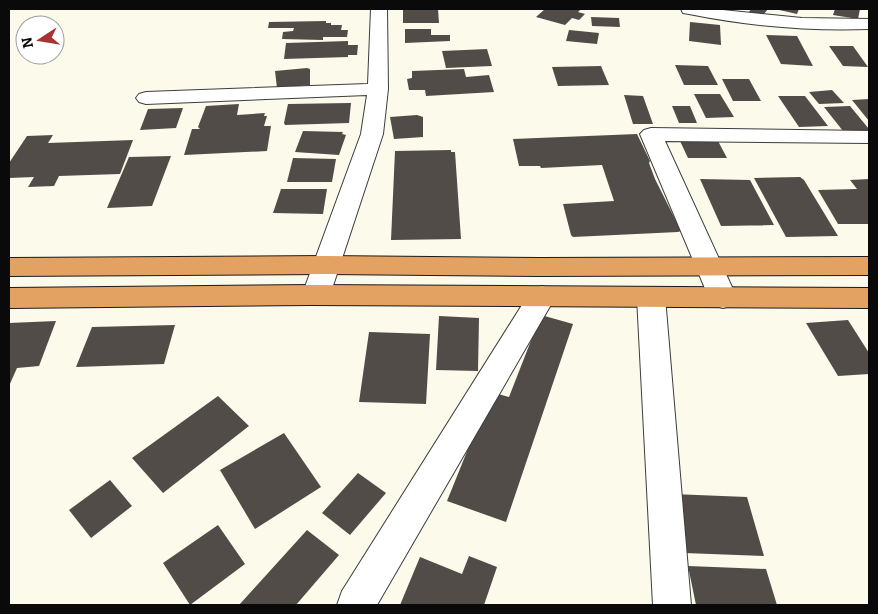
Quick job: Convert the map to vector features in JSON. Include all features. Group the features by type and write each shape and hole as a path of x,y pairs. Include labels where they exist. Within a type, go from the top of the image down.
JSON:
{"highway":[{"path":"9,268 326,265 541,282 651,297 869,298"},
{"path":"9,298 316,295 541,282 710,266 869,266"},
{"path":"36,298 52,267"}],"street":[{"path":"316,295 372,134 378,89 379,9"},
{"path":"690,9 750,18 821,25 869,24"},
{"path":"146,98 378,89"},
{"path":"723,298 651,134 869,137"},
{"path":"356,605 541,282"},
{"path":"651,297 672,605"}],"building":[{"path":"403,9 438,9 439,23 403,23"},
{"path":"545,9 581,9 578,12 585,14 579,20 572,18 565,25 536,17"},
{"path":"751,9 768,9 763,15 749,12"},
{"path":"775,9 799,9 797,14"},
{"path":"835,9 860,9 858,19 833,15"},
{"path":"591,17 619,18 620,27 592,26"},
{"path":"326,21 326,23 331,23 331,25 342,25 341,30 348,30 347,37 323,37 323,40 282,39 283,32 293,31 294,28 268,28 269,22"},
{"path":"690,22 720,25 721,45 689,41"},
{"path":"405,29 431,29 431,35 450,35 450,41 405,43"},
{"path":"569,30 599,33 597,44 566,41"},
{"path":"766,35 797,36 813,66 781,64"},
{"path":"348,41 348,45 358,45 357,55 348,55 348,57 284,59 286,43"},
{"path":"829,46 853,46 868,67 843,66"},
{"path":"487,49 492,66 446,68 442,51"},
{"path":"675,65 708,66 718,85 684,85"},
{"path":"601,66 609,85 558,86 552,67"},
{"path":"310,69 310,85 277,88 275,71"},
{"path":"464,69 466,77 489,75 494,92 426,96 425,90 409,90 407,79 412,78 412,71"},
{"path":"722,79 749,79 761,101 733,101"},
{"path":"832,90 844,103 819,104 809,92"},
{"path":"694,94 720,94 734,117 706,118"},
{"path":"624,95 643,96 653,124 633,124"},
{"path":"778,96 805,96 828,126 799,127"},
{"path":"869,99 869,121 852,100"},
{"path":"351,103 349,123 285,125 284,123 288,104"},
{"path":"239,104 237,115 265,113 264,116 267,116 264,126 271,126 267,151 184,155 192,129 200,129 198,127 206,106"},
{"path":"672,106 690,106 697,123 679,123"},
{"path":"850,106 869,130 843,131 824,107"},
{"path":"183,108 176,128 140,130 148,109"},
{"path":"417,115 423,117 423,137 394,139 390,117"},
{"path":"303,131 343,132 342,134 346,135 339,155 295,152"},
{"path":"637,134 650,161 655,179 681,231 573,237 563,204 614,201 602,165 541,168 540,166 519,166 513,139"},
{"path":"53,135 48,143 133,140 120,174 59,176 54,186 28,187 34,177 9,178 9,163 27,136"},
{"path":"680,141 718,141 727,158 688,158"},
{"path":"451,150 451,152 455,152 461,239 391,240 395,151"},
{"path":"171,156 152,206 107,208 129,157"},
{"path":"293,158 336,159 332,182 287,182"},
{"path":"800,177 804,180 838,236 786,237 754,178"},
{"path":"700,179 750,180 774,225 721,226"},
{"path":"869,179 869,224 838,224 818,190 857,189 850,180"},
{"path":"281,189 327,189 323,214 273,213"},
{"path":"541,315 573,324 506,522 447,501 491,392 509,397"},
{"path":"439,316 479,318 478,371 436,370"},
{"path":"848,320 869,353 869,374 838,376 806,323"},
{"path":"56,321 39,366 17,368 9,386 9,323"},
{"path":"175,325 164,364 76,367 92,327"},
{"path":"369,332 430,334 426,404 359,402"},
{"path":"218,396 249,426 163,493 132,458"},
{"path":"284,433 321,487 255,529 220,470"},
{"path":"358,473 386,493 350,535 322,513"},
{"path":"110,480 132,506 91,538 69,510"},
{"path":"672,494 747,497 764,556 684,553"},
{"path":"218,525 245,564 190,605 163,563"},
{"path":"307,530 339,555 296,605 239,605"},
{"path":"469,556 497,567 484,605 400,605 420,557 462,574"},
{"path":"688,566 766,569 777,605 696,605"}]}
